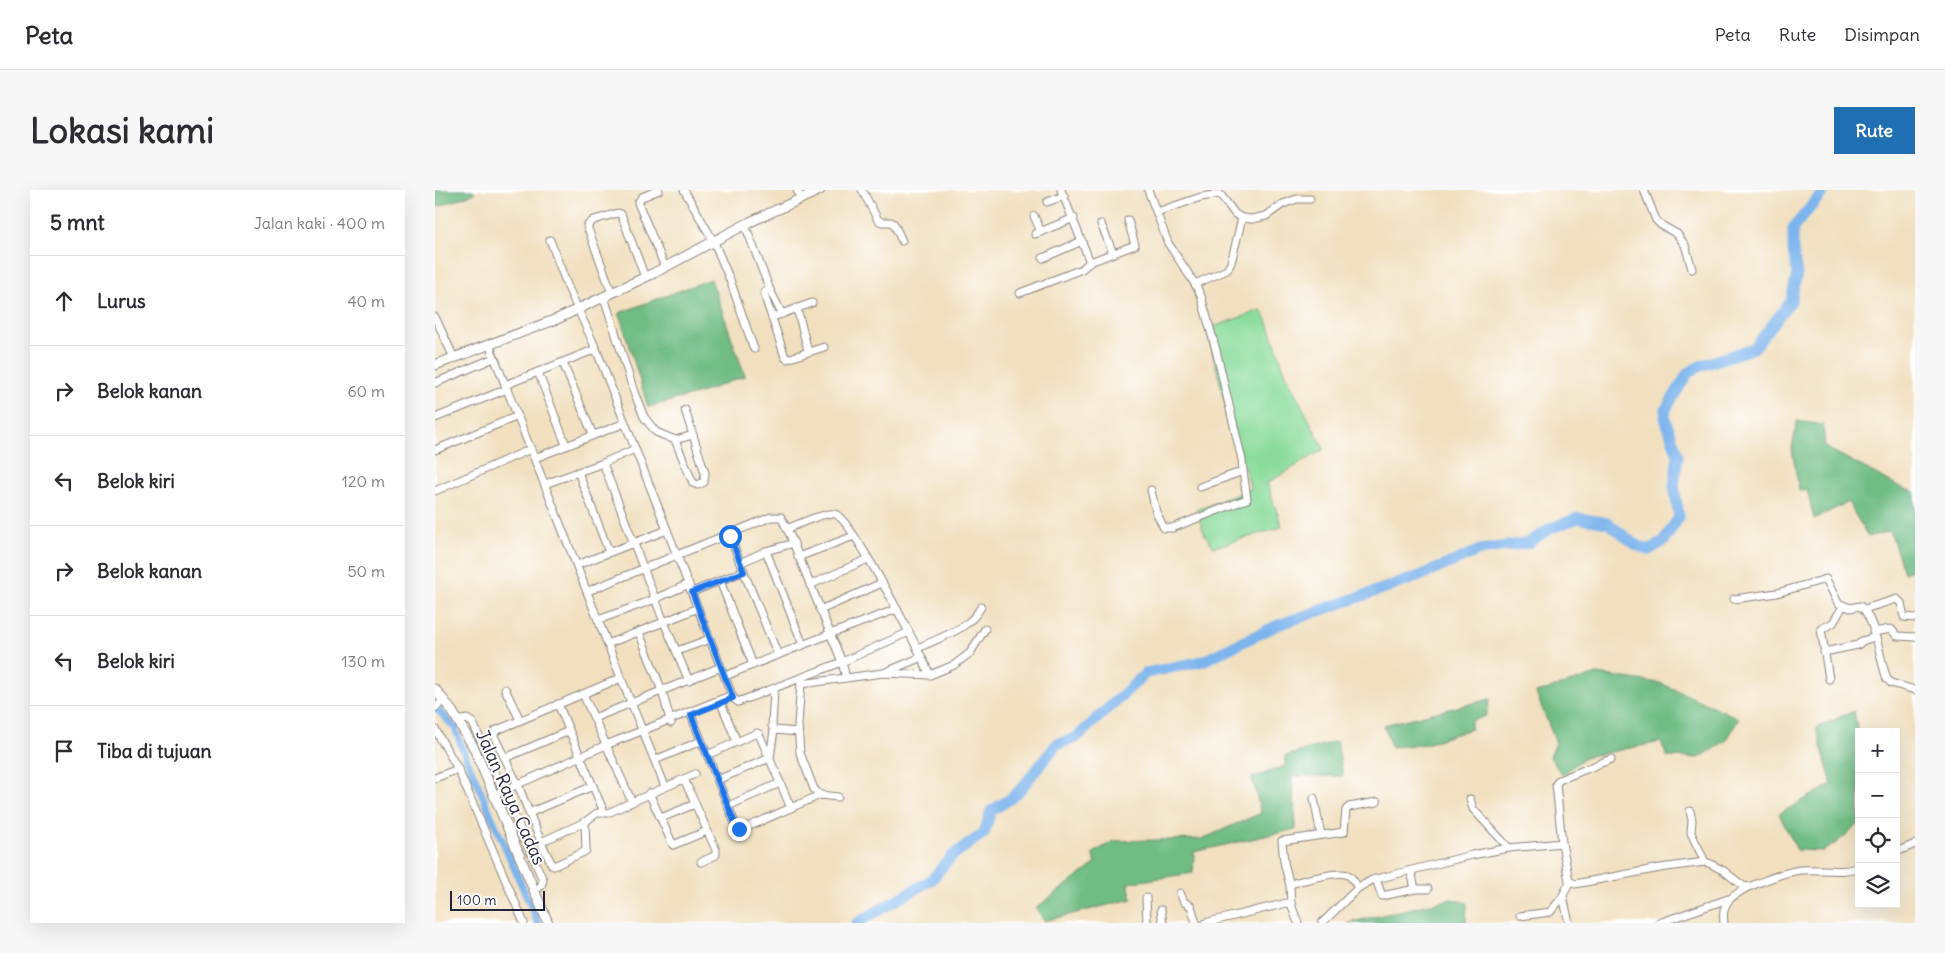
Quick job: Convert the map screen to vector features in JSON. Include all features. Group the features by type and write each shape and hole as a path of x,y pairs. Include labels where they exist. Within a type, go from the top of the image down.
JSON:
{"street":[{"path":"659,190 642,196 638,203 665,267"},
{"path":"684,190 714,242 730,280 754,349"},
{"path":"797,190 801,200"},
{"path":"435,365 579,309 645,278 745,225 820,190"},
{"path":"862,190 878,220 894,224 902,240"},
{"path":"1148,190 1168,243 1201,296 1216,350 1243,471 1247,499 1172,528 1164,528 1160,523 1151,490"},
{"path":"1645,190 1657,220 1661,225 1677,234 1685,245 1692,269"},
{"path":"1047,202 1063,193 1090,262"},
{"path":"1157,212 1201,197 1222,193 1231,210 1242,218 1252,219 1267,216 1288,202 1297,199 1310,199"},
{"path":"645,278 622,215 618,213 588,223 587,226 634,392 645,417 656,432 675,440 693,435"},
{"path":"1034,216 1038,233 1073,218"},
{"path":"1195,284 1227,270 1231,264 1242,218"},
{"path":"1021,294 1082,269 1090,262 1136,244 1128,220"},
{"path":"1101,224 1113,253"},
{"path":"745,225 781,314"},
{"path":"549,240 567,286 596,349 733,697 738,702 802,681 909,632"},
{"path":"1043,258 1082,241"},
{"path":"770,290 764,294 786,358 824,347"},
{"path":"773,318 812,303"},
{"path":"797,308 808,351"},
{"path":"435,317 454,358"},
{"path":"489,344 665,786"},
{"path":"435,418 538,372 596,349"},
{"path":"435,383 494,358"},
{"path":"563,363 593,435"},
{"path":"538,372 566,446"},
{"path":"675,440 693,483 698,485 704,482 705,473 685,410"},
{"path":"435,450 518,416"},
{"path":"535,458 625,423"},
{"path":"435,490 531,449"},
{"path":"545,484 635,449"},
{"path":"603,463 689,681"},
{"path":"1200,487 1243,471"},
{"path":"578,472 609,552"},
{"path":"787,528 834,514 839,516 854,536 883,583 930,675"},
{"path":"588,592 730,536 771,517 781,517 794,544 846,678"},
{"path":"577,565 667,530"},
{"path":"730,536 778,655"},
{"path":"798,557 854,536"},
{"path":"740,563 766,551 794,544"},
{"path":"766,551 803,645"},
{"path":"810,585 868,559"},
{"path":"692,592 744,572"},
{"path":"1735,599 1777,593 1826,579 1835,600 1843,606 1853,608 1860,606 1864,609 1870,620 1887,679 1891,683 1915,690"},
{"path":"720,581 753,665"},
{"path":"820,610 883,583"},
{"path":"598,620 689,584"},
{"path":"1864,609 1897,599 1901,603 1905,617 1915,618"},
{"path":"1829,679 1821,629 1833,623 1843,606"},
{"path":"917,648 968,624 976,617 981,607"},
{"path":"607,644 698,608"},
{"path":"725,676 897,609"},
{"path":"802,681 883,673 930,675 954,666 970,653 985,629"},
{"path":"1824,652 1858,645 1874,634 1891,629 1897,636 1915,637"},
{"path":"639,632 662,691 671,721"},
{"path":"677,651 710,639"},
{"path":"883,673 922,657"},
{"path":"594,718 721,668"},
{"path":"585,822 586,851 555,866 551,864 519,787 494,736 495,731 621,678"},
{"path":"802,681 798,732 800,753 809,780 820,795"},
{"name":"Jalan Raya Cadas","path":"435,689 439,704 458,721 478,746 495,797 548,923"},
{"path":"505,689 520,720"},
{"path":"770,758 775,730 772,726 774,689"},
{"path":"583,694 632,802"},
{"path":"671,721 691,715 733,697"},
{"path":"495,797 607,747 733,697"},
{"path":"721,703 737,742"},
{"path":"557,704 604,812"},
{"path":"691,715 737,828 739,829 820,795 838,797"},
{"path":"435,729 459,769 524,923"},
{"path":"505,758 569,730"},
{"path":"775,730 798,732"},
{"path":"707,755 758,733 791,808"},
{"path":"655,760 701,742"},
{"path":"478,746 505,793 543,880 541,886 533,891"},
{"path":"717,780 770,758"},
{"path":"1520,916 1548,913 1563,896 1570,882 1562,843 1556,784 1559,780 1611,760"},
{"path":"435,778 459,769"},
{"path":"541,842 585,822 597,812 608,813 695,774"},
{"path":"683,779 717,853 713,857 701,862"},
{"path":"728,806 780,783"},
{"path":"529,813 593,786"},
{"path":"649,793 673,844 707,830"},
{"path":"1314,798 1321,835"},
{"path":"1470,799 1473,809 1509,848"},
{"path":"1297,923 1291,904 1290,884 1284,862 1282,841 1344,832 1345,812 1349,807 1377,802"},
{"path":"661,818 695,804"},
{"path":"1690,811 1693,820 1691,833 1705,862"},
{"path":"1322,923 1365,882 1376,878 1509,848 1562,843"},
{"path":"1900,850 1915,844"},
{"path":"1570,882 1578,884 1660,868 1705,862 1711,864 1743,886 1748,887"},
{"path":"1659,923 1728,899 1748,887 1799,870 1836,869 1845,871 1855,868"},
{"path":"1411,871 1415,889"},
{"path":"1290,884 1323,876 1345,874 1352,878 1358,888"},
{"path":"1376,878 1382,896 1415,889 1428,889"},
{"path":"1180,894 1183,902 1191,906 1197,923"},
{"path":"1563,896 1569,923"},
{"path":"1146,898 1147,923"},
{"path":"1724,923 1724,908 1728,899"},
{"path":"1205,923 1280,904 1291,904"},
{"path":"1161,910 1163,923"}],"green space":[{"path":"435,190 473,190 475,193 435,208"},
{"path":"711,279 745,376 700,393 648,407 619,313"},
{"path":"1261,310 1267,320 1286,375 1324,449 1267,483 1282,527 1214,547 1205,535 1196,510 1251,489 1226,408 1207,329"},
{"path":"1797,421 1823,425 1825,447 1904,489 1915,492 1915,569 1904,573 1890,531 1868,537 1848,502 1814,519 1807,489 1799,491 1792,449"},
{"path":"1597,674 1660,683 1739,718 1727,740 1699,758 1667,757 1661,742 1585,757 1562,775 1550,757 1556,743 1536,693"},
{"path":"1490,699 1486,716 1471,721 1471,729 1426,744 1391,747 1384,725"},
{"path":"1854,711 1857,728 1855,728 1855,827 1823,851 1797,850 1779,814 1832,784 1816,728"},
{"path":"1337,741 1343,776 1292,776 1296,829 1194,852 1193,873 1128,883 1132,899 1044,921 1036,908 1096,863 1092,854 1113,841 1202,839 1261,813 1252,778 1285,766 1285,756"},
{"path":"1451,899 1467,903 1466,923 1348,923"}],"waterway":[{"path":"857,923 931,880 952,856 984,833 991,811 1020,790 1057,744 1076,738 1146,673 1203,661 1278,625 1420,576 1480,550 1528,543 1551,528 1578,518 1608,523 1636,545 1649,550 1664,541 1679,517 1674,486 1678,455 1665,418 1666,409 1688,373 1700,366 1754,348 1791,301 1797,274 1793,250 1793,228 1825,190"},
{"path":"435,707 455,728 461,746 538,923"}],"route":[{"path":"730,536 744,572 692,592 733,698 691,715 739,829"}]}
